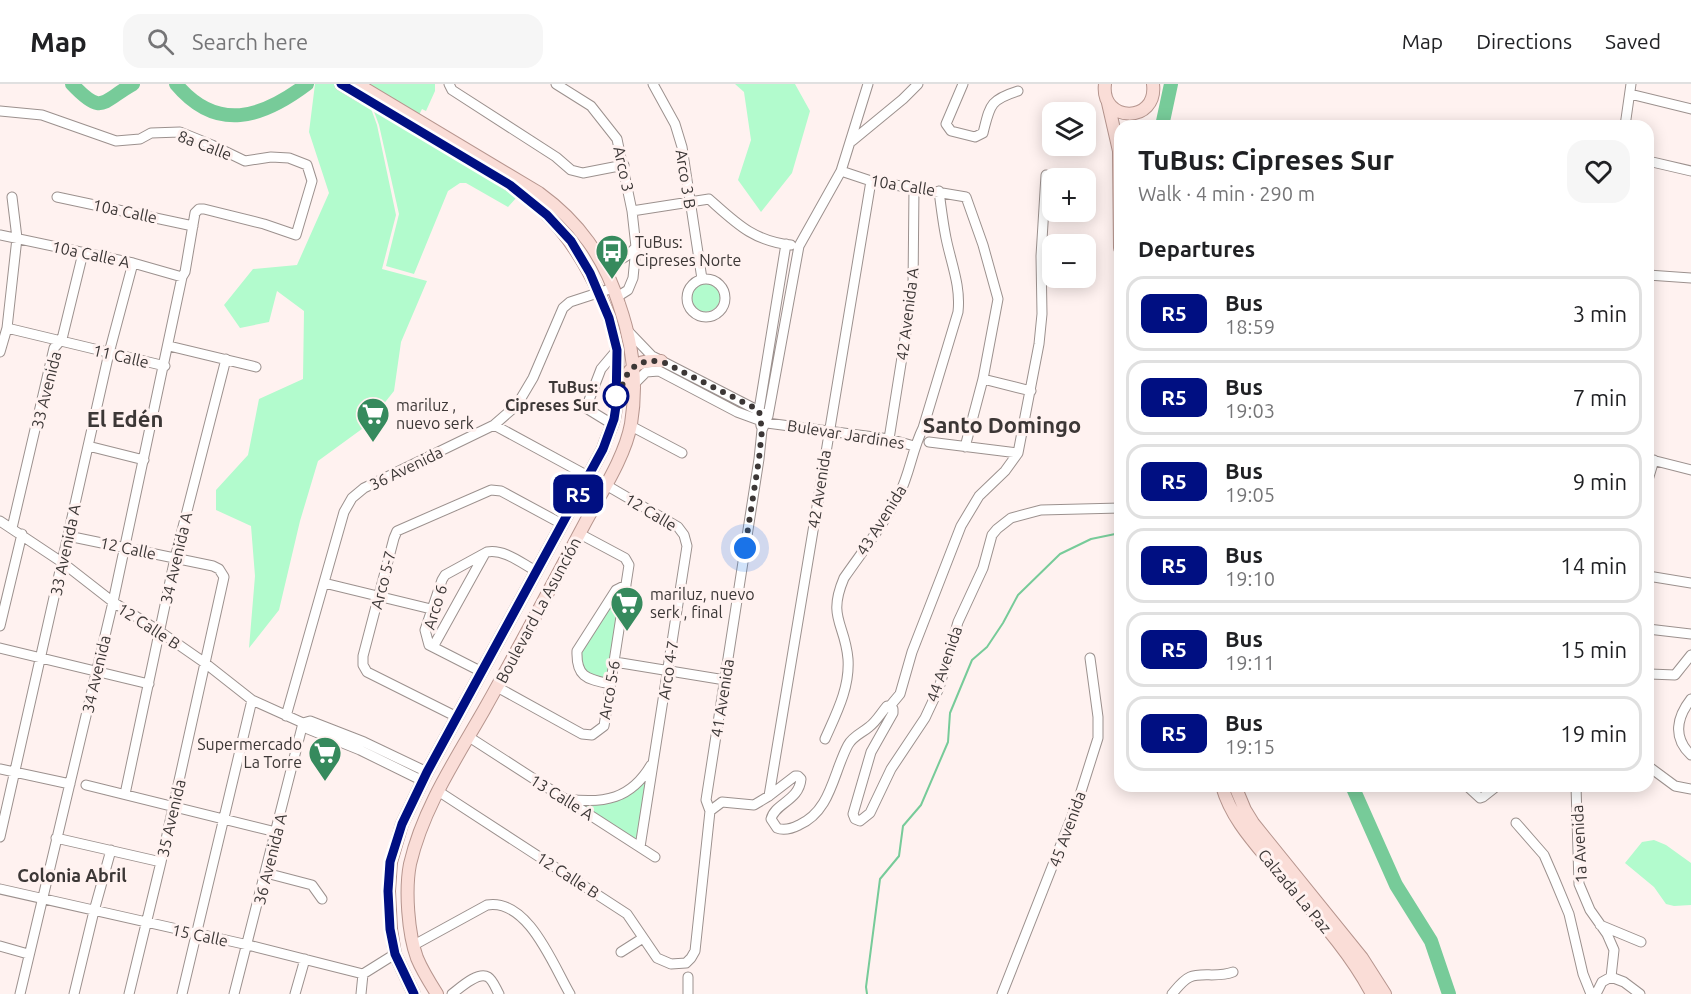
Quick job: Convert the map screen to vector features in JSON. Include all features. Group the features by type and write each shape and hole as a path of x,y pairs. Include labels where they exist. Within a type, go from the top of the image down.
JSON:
{"main road":[{"path":"341,84 424,128"},
{"path":"357,84 424,128"},
{"path":"1105,84 1105,97 1114,129"},
{"path":"1108,103 1122,113 1134,114 1150,103 1153,96 1153,84"},
{"path":"1138,120 1141,111"},
{"name":"Boulevard La Asunción","path":"414,994 395,954 390,918 390,862 402,824 425,777 603,449 616,406 617,350 609,318 598,291 583,259 560,227 529,199 424,128"},
{"name":"Boulevard La Asunción","path":"424,128 538,193 582,231 599,258 615,292 628,331 635,366 631,426 619,458 541,606 438,791 419,832 410,866 409,919 421,965 437,994"},
{"path":"560,227 582,231"},
{"path":"616,406 624,379 635,366 644,361 661,361"},
{"path":"577,496 595,506"},
{"path":"523,597 541,606"},
{"path":"470,694 487,704"},
{"path":"425,777 430,783 436,782 452,766"},
{"name":"Calzada La Paz","path":"1224,792 1231,810 1245,831 1337,943 1360,973 1372,994"},
{"name":"Calzada La Paz","path":"1238,792 1253,823 1362,958 1385,994"},
{"path":"405,975 421,965"}],"street":[{"path":"449,84 452,90 556,156 572,170 583,173 624,165"},
{"name":"Arco 3","path":"556,84 591,106 617,139 624,165 636,247 633,278 628,290 615,292"},
{"name":"Arco 3 B","path":"653,84 675,124 682,147 702,279"},
{"path":"841,171 868,84"},
{"path":"851,141 918,84"},
{"path":"963,84 946,124 951,131 975,137 983,133 991,104 1002,96 1018,91"},
{"path":"1626,120 1630,89 1691,109"},
{"name":"8a Calle","path":"0,111 42,115 116,141 128,141 151,133 180,132 245,161 271,157 289,158 307,165 310,171 312,181 296,235 264,224 204,209 199,209 195,213"},
{"path":"1654,162 1691,171"},
{"name":"10a Calle","path":"841,171 871,181 966,197 998,298 983,379"},
{"name":"41 Avenida","path":"765,420 800,246 841,171"},
{"name":"42 Avenida","path":"769,796 871,181"},
{"name":"42 Avenida A","path":"889,439 913,288 914,188"},
{"name":"43 Avenida","path":"825,739 838,710 848,673 848,658 836,617 840,587 898,497 906,480 914,446 923,428 941,371 959,303 939,191"},
{"path":"0,352 7,328 17,238 12,197"},
{"name":"10a Calle","path":"57,197 193,226"},
{"path":"632,211 709,199 735,224 753,235 800,246"},
{"name":"34 Avenida","path":"20,994 113,602 165,366 182,277 185,272 195,213"},
{"name":"44 Avenida","path":"769,796 795,776 800,777 798,789 792,798 772,814 773,824 782,830 809,821 822,805 831,790 849,745 900,694 915,644 961,526 979,496 1005,471 1018,453 1039,344 1042,314 1043,222"},
{"name":"10a Calle A","path":"0,235 133,263 182,277"},
{"name":"41 Avenida","path":"686,963 695,951 710,811 706,800 765,420 786,244"},
{"path":"599,258 607,262 623,260 636,247"},
{"name":"33 Avenida","path":"12,528 54,348 62,339 83,253"},
{"name":"33 Avenida A","path":"0,837 109,353 133,263"},
{"path":"1654,275 1691,278"},
{"path":"702,279 715,281 725,296 722,308 711,315 699,315 694,312 688,302 692,285 702,279"},
{"path":"598,291 615,292"},
{"name":"36 Avenida","path":"286,716 344,512 352,498 364,488 494,425 517,405 533,378 562,314 572,307 576,300 598,291"},
{"name":"11 Calle","path":"7,328 165,366"},
{"path":"628,331 645,350 661,361 765,420"},
{"name":"11 Calle","path":"169,346 256,367"},
{"path":"612,424 586,408 601,369 617,350"},
{"name":"34 Avenida A","path":"125,794 175,558 226,359"},
{"path":"635,383 646,372 659,371 737,412 765,420"},
{"path":"965,447 983,379 1031,391"},
{"name":"Bulevar Jardines","path":"765,420 889,439 914,446"},
{"path":"494,425 588,476"},
{"path":"631,426 682,453"},
{"name":"Bulevar Jardines","path":"929,442 1018,453"},
{"path":"88,446 144,460"},
{"path":"1654,461 1691,470"},
{"name":"12 Calle","path":"606,485 678,526 687,546"},
{"name":"Arco 5-7","path":"457,717 367,672 363,665 363,656 397,531 491,490 501,491 562,524"},
{"name":"44 Avenida","path":"890,706 893,713 871,752 853,814 855,819 860,821 870,813 891,770 925,718 939,688 958,622 983,568 992,535 1011,518 1028,512 1114,508"},
{"name":"12 Calle B","path":"0,521 63,563 113,602 205,663 252,700 303,723 308,729 425,777"},
{"path":"0,626 22,534"},
{"name":"Arco 5-6","path":"496,687 577,732 587,735 596,733 603,726 629,570 625,558 580,534"},
{"name":"12 Calle","path":"68,536 216,567 221,571"},
{"name":"Arco 4-7","path":"640,847 687,546"},
{"path":"433,647 484,554 494,551 501,552 536,571"},
{"name":"Arco 6","path":"482,672 429,645 425,630 445,575 484,554"},
{"name":"35 Avenida","path":"129,994 174,806 224,580 221,571"},
{"path":"0,574 12,578"},
{"path":"1654,577 1691,584"},
{"path":"324,584 431,609"},
{"path":"610,684 585,677 580,671 577,651 616,590 626,585"},
{"path":"1654,630 1691,634"},
{"path":"0,648 149,684"},
{"path":"1654,674 1675,675 1691,656"},
{"name":"45 Avenida","path":"1002,994 1078,801 1098,738 1098,717 1090,658"},
{"path":"615,662 725,680"},
{"path":"1691,699 1680,713 1678,724 1682,744 1691,755"},
{"path":"182,994 252,700"},
{"name":"36 Avenida A","path":"234,994 303,723"},
{"name":"13 Calle A","path":"469,737 655,857"},
{"name":"Arco 4-7","path":"565,799 588,802 616,798 635,786 646,774 654,759"},
{"path":"0,769 70,784"},
{"path":"1654,770 1675,786 1691,789"},
{"path":"86,784 276,832"},
{"name":"12 Calle B","path":"438,791 627,914 653,954 663,962 686,963"},
{"path":"1474,792 1480,798 1489,792"},
{"name":"1a Avenida","path":"1576,792 1579,884 1590,910 1614,950 1611,976"},
{"path":"710,811 722,802 754,805 769,796"},
{"path":"1516,823 1544,855 1569,914 1583,974 1591,994"},
{"path":"56,838 161,862"},
{"path":"74,994 111,850"},
{"path":"266,873 312,885 322,899"},
{"name":"15 Calle","path":"0,889 248,945 363,974"},
{"path":"414,945 487,905 497,904 519,915 530,924 570,994"},
{"path":"1600,925 1641,942"},
{"path":"621,952 643,938"},
{"path":"0,946 28,954"},
{"path":"361,994 363,974 395,954"},
{"path":"296,994 304,959"},
{"path":"1172,994 1193,975 1222,976 1233,972"},
{"path":"452,994 477,976 483,975 490,979 499,994"},
{"path":"1596,994 1602,982 1611,976 1640,994"},
{"path":"688,977 688,994"}],"green space":[{"path":"315,84 362,84 377,125 396,215 382,269 427,281 401,342 394,391 366,426 318,461 300,521 279,610 249,648 255,576 251,526 216,510 216,490 248,455 259,399 303,379 304,311 277,291 269,322 240,328 224,305 253,269 297,265 329,193 309,132"},
{"path":"364,84 435,84 435,91 426,111 422,109 418,117 410,113 404,126 497,182 517,197 508,207 466,183 460,183 448,191 414,274 386,266 399,214 379,125"},
{"path":"735,84 795,84 810,111 792,173 761,212 738,180 751,140 744,92"},
{"path":"705,282 716,286 720,297 716,308 705,312 694,308 690,297 694,286"},
{"path":"623,590 609,681 595,679 581,670 580,652 618,591"},
{"path":"650,773 638,843 576,803 599,805 618,800 634,789"},
{"path":"1654,840 1666,845 1691,863 1691,905 1666,904 1654,887 1625,863 1642,842"}],"waterway":[{"path":"72,84 82,94 97,103 108,100 133,84"},
{"path":"176,84 207,109 224,114 240,115 257,112 273,105 307,84"},
{"path":"1163,120 1171,84"},
{"path":"867,994 880,879 899,856 903,826 921,805 948,742 950,713 972,660 987,647 1018,595 1060,554 1091,539 1114,534"},
{"path":"1355,792 1396,885 1431,941 1449,994"}],"bus line":[{"name":"R5","path":"341,84 510,185 560,227 590,273 609,318 617,350 616,406 614,419 603,449 412,801 390,862 388,891 390,929 395,954 414,994"}],"place":[{"name":"TuBus: Cipreses Norte","path":"612,280"},
{"name":"TuBus: Cipreses Sur","path":"616,396"},
{"name":"mariluz , nuevo serk","path":"373,443"},
{"name":"mariluz, nuevo serk , final","path":"627,632"},
{"name":"Supermercado La Torre","path":"325,782"}],"district":[{"name":"El Edén","path":"125,418"},
{"name":"Santo Domingo","path":"1002,424"},
{"name":"Colonia Abril","path":"72,875"}],"route":[{"path":"616,396 616,406 624,379 631,369 644,361 661,361 759,410 762,430 745,548"}]}
